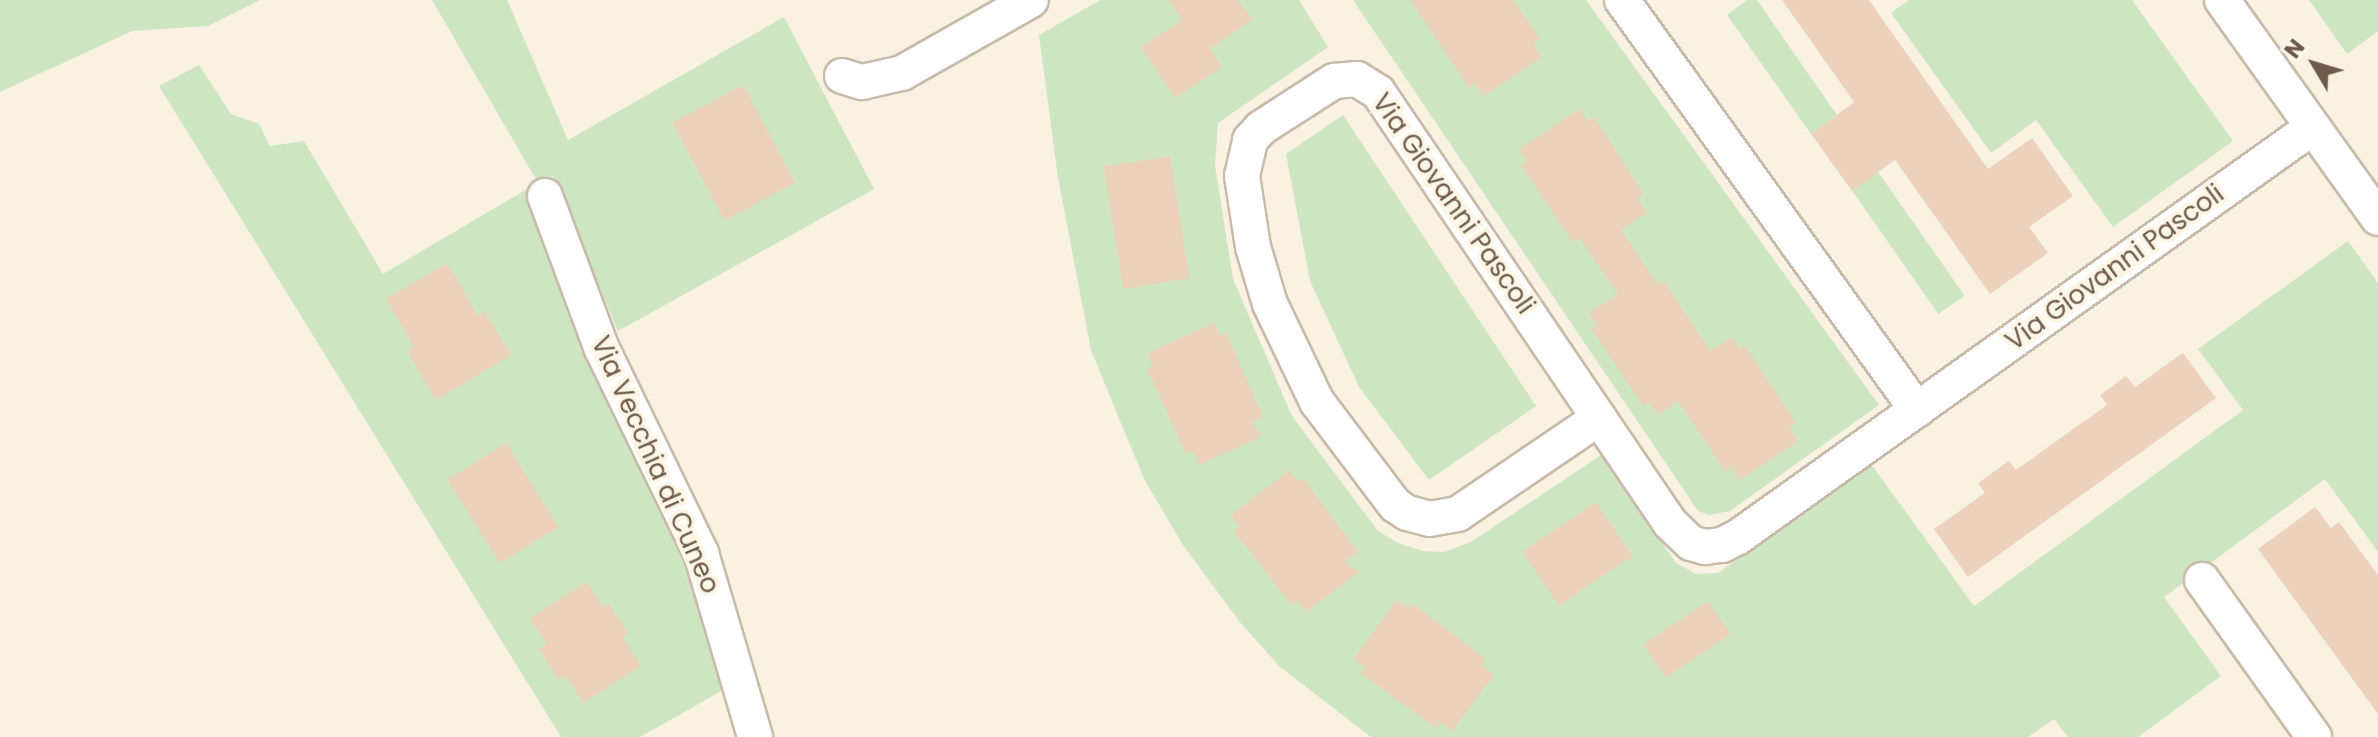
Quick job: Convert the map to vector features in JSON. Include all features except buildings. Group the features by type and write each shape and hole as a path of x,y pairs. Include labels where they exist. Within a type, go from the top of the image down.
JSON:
{"street":[{"path":"842,76 862,82 902,73 1031,0"},
{"path":"1622,0 1917,410"},
{"path":"2222,0 2378,218"},
{"name":"Via Giovanni Pascoli","path":"1599,418 1458,514 1430,519 1407,513 1395,505 1317,402 1270,304 1253,247 1242,176 1250,140 1261,128 1334,81 1346,77 1368,82 1378,92 1680,535 1705,547 1722,545 1738,537 2313,127"},
{"name":"Via Vecchia di Cuneo","path":"545,196 602,349 701,553 755,737"},
{"path":"2202,580 2314,737"}],"green space":[{"path":"0,0 260,0 208,26 132,31 0,92"},
{"path":"432,0 507,0 568,140 784,17 874,189 618,331 553,176 538,183"},
{"path":"1100,0 1299,0 1328,47 1218,123 1215,165 1233,279 1292,416 1378,531 1398,543 1423,551 1444,552 1471,542 1601,455 1676,563 1696,574 1718,573 1871,464 1974,606 2243,410 2198,349 2348,241 2378,283 2378,552 2325,479 2164,597 2221,676 2138,737 2068,737 2054,719 2028,737 1371,737 1280,667 1239,621 1183,545 1144,479 1091,350 1058,178 1039,35"},
{"path":"1353,0 1586,0 1879,405 1730,511 1709,515 1698,511"},
{"path":"1747,0 1757,0 1837,115 1811,134 1727,15"},
{"path":"1909,0 2132,0 2233,141 2113,227 2036,120 1991,153 1891,13"},
{"path":"2309,0 2378,0 2378,31 2347,54"},
{"path":"199,65 231,114 259,124 270,146 304,141 383,274 527,189 592,354 681,544 725,689 640,737 561,737 159,86"},
{"path":"1343,115 1536,406 1429,480 1359,387 1310,281 1286,154"},
{"path":"1878,172 1965,296 1938,314 1852,190"}]}
